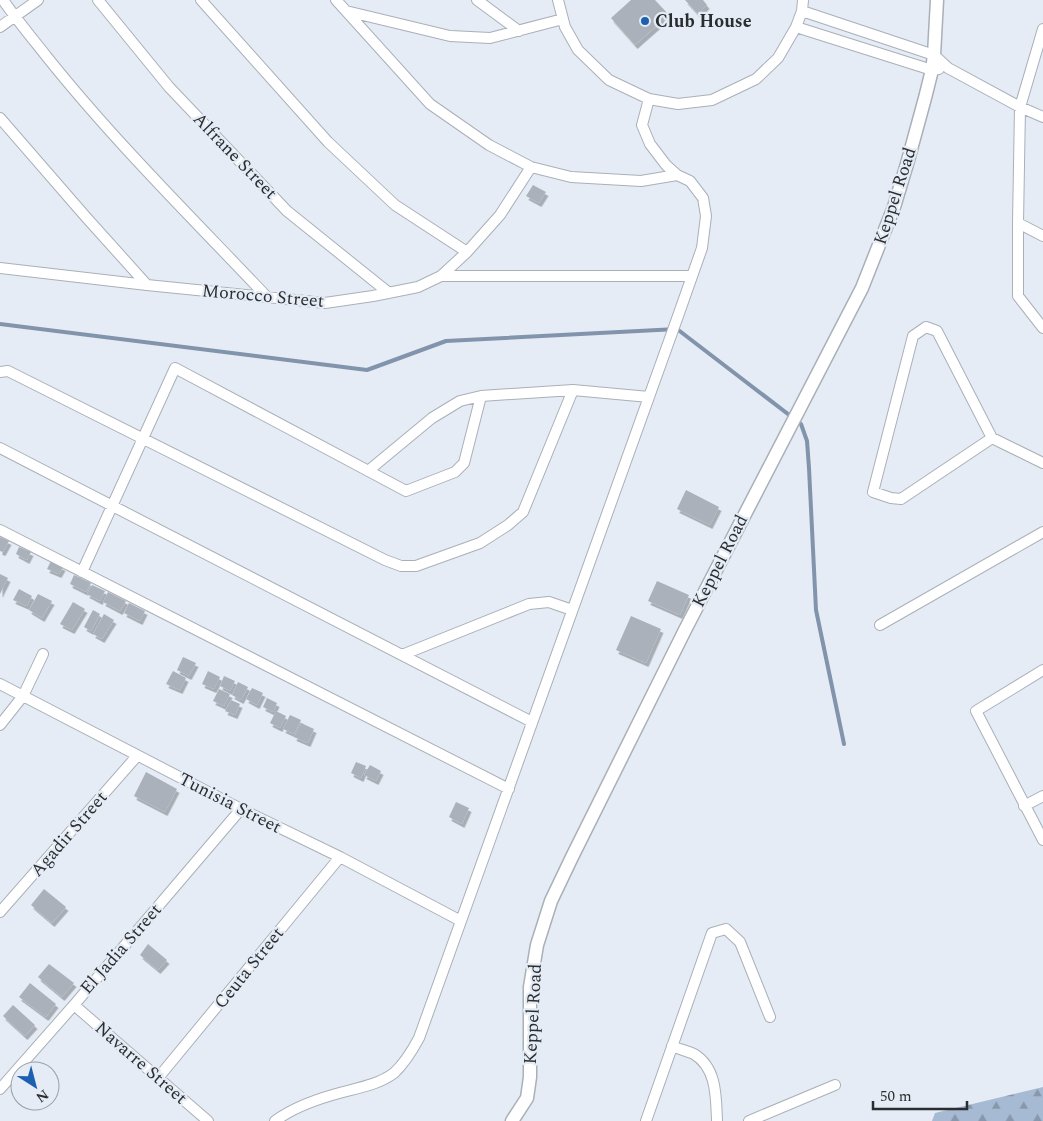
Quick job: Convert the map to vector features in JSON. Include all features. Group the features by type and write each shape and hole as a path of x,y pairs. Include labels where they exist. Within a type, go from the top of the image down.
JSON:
{"street":[{"path":"3,0 14,17 63,78 118,141 268,298"},
{"path":"0,28 38,0"},
{"name":"Alfrane Street","path":"98,0 169,87 288,211 389,293"},
{"path":"201,0 335,148 395,205 467,252"},
{"path":"336,0 430,104 489,145 531,167 570,177 641,181 677,175"},
{"path":"477,0 519,31"},
{"path":"558,0 565,27 578,50 609,80 649,99 678,104 712,100 756,79 778,58 796,27 802,11 803,0"},
{"name":"Keppel Road","path":"512,1121 527,1098 530,1077 530,987 537,945 551,901 685,630 862,288 894,207 932,70 937,0"},
{"path":"346,11 450,36 490,38 563,18"},
{"path":"802,11 934,55 948,68 1020,107 1043,117"},
{"path":"842,41 847,26"},
{"path":"796,27 932,70 948,68"},
{"path":"1043,29 1020,107 1018,223 1018,296 1043,328"},
{"path":"275,1121 284,1114 324,1097 376,1083 393,1074 410,1055 419,1038 702,248 706,216 703,198 690,181 677,175 666,165 650,144 642,125 649,99"},
{"path":"0,118 148,285"},
{"name":"Morocco Street","path":"0,268 326,303 389,293 418,287 440,276 467,252 500,215 531,167"},
{"path":"1018,223 1043,236"},
{"path":"440,276 692,276"},
{"path":"992,438 901,499 872,492 913,336 926,327 937,331 992,438 1043,463"},
{"path":"82,572 144,440 175,368 406,491 455,472 464,462 481,396"},
{"path":"0,372 8,371 401,566 416,566 480,542 508,526 523,512 573,390"},
{"path":"368,471 432,418 460,401 481,396 573,390 648,397"},
{"path":"0,448 532,722"},
{"path":"0,530 509,789"},
{"path":"880,625 1041,536"},
{"path":"402,655 529,604 549,602 572,610"},
{"path":"0,726 23,696 43,654"},
{"path":"1043,670 976,711 1043,840"},
{"name":"Tunisia Street","path":"0,684 241,809 340,857 461,921"},
{"name":"Agadir Street","path":"0,912 137,756"},
{"path":"1024,806 1043,796"},
{"name":"El Jadia Street","path":"0,1089 241,809"},
{"name":"Ceuta Street","path":"158,1078 340,857"},
{"path":"646,1121 712,933 726,929 740,942 770,1017"},
{"name":"Navarre Street","path":"74,1005 208,1121"},
{"path":"672,1046 694,1054 707,1065 715,1087 717,1121"},
{"path":"750,1121 835,1085"}],"green space":[{"path":"1043,1087 1043,1121 932,1121 935,1113"}],"building":[{"path":"631,0 655,0 669,15 635,45 611,18"},
{"path":"685,0 703,0 707,5 698,14"},
{"path":"533,185 546,192 539,203 526,196"},
{"path":"686,490 719,507 710,525 677,509"},
{"path":"0,537 9,541 3,552 0,551"},
{"path":"19,547 31,552 27,560 16,554"},
{"path":"51,561 63,567 59,574 47,569"},
{"path":"0,574 8,578 0,594"},
{"path":"74,575 91,583 86,592 70,584"},
{"path":"657,581 689,595 680,615 648,601"},
{"path":"92,585 105,591 100,601 87,594"},
{"path":"19,589 32,596 27,606 13,600"},
{"path":"108,592 126,601 120,611 103,602"},
{"path":"38,594 52,601 42,618 29,610"},
{"path":"73,602 85,609 72,630 60,624"},
{"path":"129,603 145,611 140,621 124,613"},
{"path":"93,610 100,614 91,631 84,627"},
{"path":"104,614 114,620 102,639 93,634"},
{"path":"631,616 661,629 646,663 616,650"},
{"path":"183,657 196,663 189,676 177,670"},
{"path":"173,671 186,678 180,690 166,684"},
{"path":"208,671 220,677 214,689 202,684"},
{"path":"224,676 235,681 230,691 220,686"},
{"path":"238,682 248,687 241,700 232,695"},
{"path":"252,688 263,693 257,705 246,699"},
{"path":"219,689 230,694 224,706 213,701"},
{"path":"267,698 277,703 273,712 263,707"},
{"path":"231,700 240,704 235,715 225,711"},
{"path":"276,711 286,716 280,728 270,723"},
{"path":"290,715 301,720 294,734 283,729"},
{"path":"301,723 314,729 308,743 294,737"},
{"path":"356,762 366,766 361,778 351,773"},
{"path":"370,765 381,771 376,781 364,775"},
{"path":"146,772 177,789 165,812 134,796"},
{"path":"456,802 469,808 462,824 449,817"},
{"path":"44,889 66,907 52,923 31,905"},
{"path":"148,944 167,960 158,970 140,955"},
{"path":"49,964 74,983 62,997 38,977"},
{"path":"30,983 56,1004 46,1017 19,997"},
{"path":"13,1005 35,1025 25,1036 3,1016"}],"waterway":[{"path":"0,324 367,370 446,341 677,329 801,424 807,441 816,610 844,744"}],"place":[{"name":"Club House","path":"645,21"}]}
